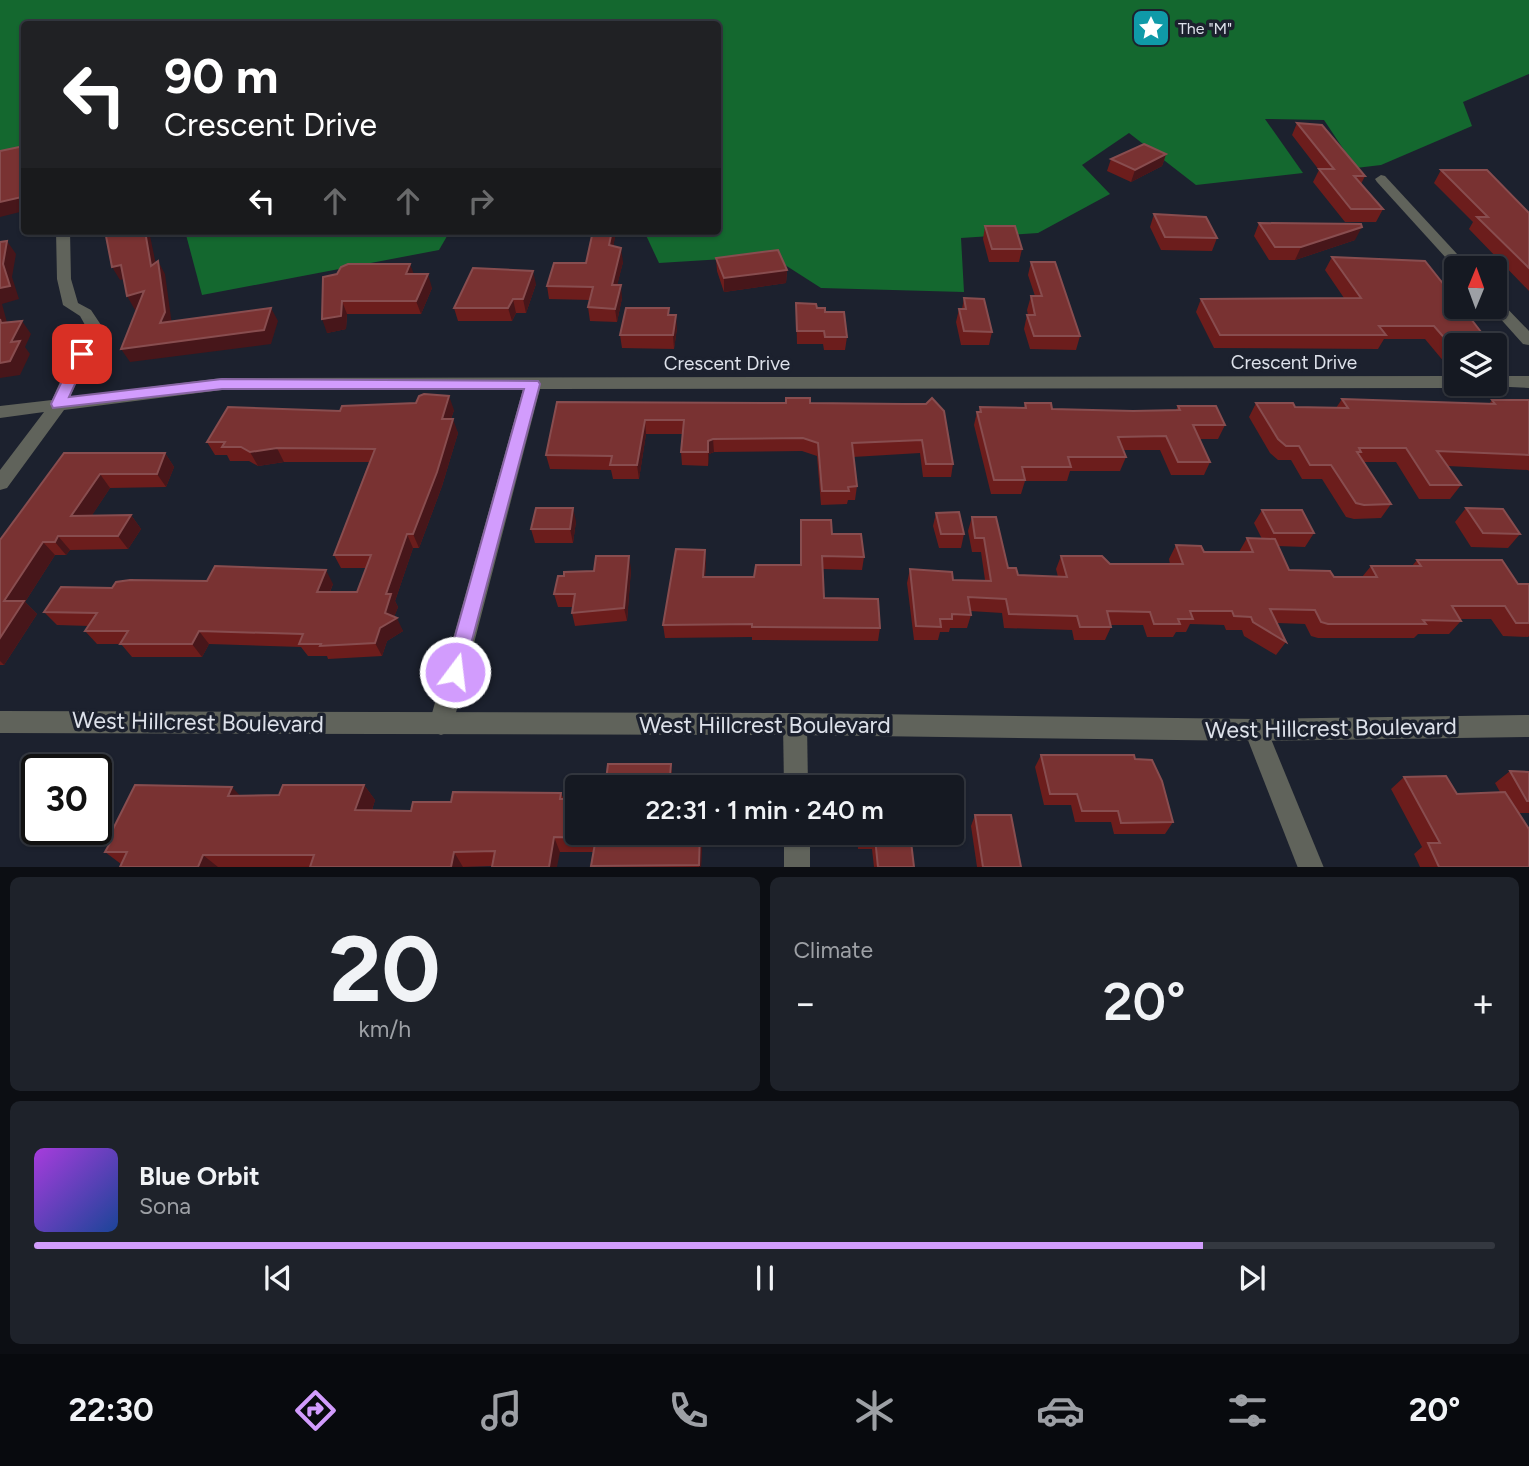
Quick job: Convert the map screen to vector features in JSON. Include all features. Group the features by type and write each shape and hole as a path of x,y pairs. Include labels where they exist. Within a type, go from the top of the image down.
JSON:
{"street":[{"path":"1381,179 1451,256"},
{"path":"0,483 59,404 93,325 86,313 71,305 64,279 63,235"},
{"path":"1507,317 1529,340"},
{"name":"Crescent Drive","path":"0,412 222,384 1444,382"},
{"path":"1507,382 1529,382"},
{"path":"441,724 533,384"},
{"name":"West Hillcrest Boulevard","path":"0,722 795,724 1256,730 1529,726"},
{"path":"795,724 796,775"},
{"path":"1256,730 1311,867"},
{"path":"797,845 797,867"}],"green space":[{"path":"0,0 1529,0 1529,74 1463,102 1472,126 1381,165 1356,168 1324,120 1265,119 1303,173 1196,185 1129,133 1082,165 1110,194 1038,233 961,238 964,292 821,288 771,256 659,263 646,235 721,235 721,21 21,21 21,152 0,161"},
{"path":"186,235 448,235 439,250 202,295"}],"building":[{"path":"1297,123 1322,125 1365,176 1354,176 1383,209 1351,209 1319,169 1334,169"},
{"path":"1144,144 1166,154 1135,170 1111,159"},
{"path":"21,147 21,197 0,202 0,151"},
{"path":"1441,170 1487,170 1529,213 1529,268 1477,217 1488,217"},
{"path":"1154,214 1206,217 1217,238 1165,237"},
{"path":"1259,223 1361,224 1362,227 1301,247 1275,247"},
{"path":"985,226 1015,226 1022,249 992,249"},
{"path":"106,235 146,235 151,266 158,261 165,312 160,323 271,308 264,330 121,349 144,291 127,296 121,265 112,267"},
{"path":"592,235 611,235 609,245 621,248 612,285 621,285 615,309 588,307 593,287 547,286 554,263 586,263"},
{"path":"7,241 3,264 10,286 0,288 0,242"},
{"path":"778,250 787,270 724,278 716,258"},
{"path":"1332,257 1425,261 1444,285 1444,319 1471,319 1482,333 1444,333 1444,338 1434,326 1379,326 1386,335 1220,335 1201,299 1361,298"},
{"path":"1031,262 1055,262 1080,336 1034,336 1027,315 1035,315 1031,296 1042,296"},
{"path":"348,264 410,264 406,274 428,274 416,301 342,301 341,316 322,319 323,277 337,274 341,267"},
{"path":"473,268 533,271 523,299 513,299 508,308 454,308"},
{"path":"964,298 984,299 992,332 964,331 959,309 966,309"},
{"path":"796,303 816,304 817,308 825,308 825,312 844,312 847,337 825,337 824,331 797,331"},
{"path":"626,308 669,308 668,315 676,315 673,335 620,335"},
{"path":"0,319 1,323 22,321 11,342 20,341 10,361 0,363"},
{"path":"419,396 449,396 442,419 453,419 437,472 413,534 407,534 386,594 391,594 385,613 397,618 380,628 375,643 320,646 321,644 299,644 303,634 199,631 192,644 120,644 128,631 85,631 97,613 44,612 61,587 112,588 116,582 130,580 207,581 215,566 326,570 317,592 357,592 371,555 334,555 375,449 277,448 250,452 241,447 222,447 225,442 207,442 228,407 340,411 342,406 416,403"},
{"path":"786,398 810,398 810,403 926,404 932,398 944,411 953,464 926,464 922,440 852,443 857,486 848,487 849,491 822,491 818,443 803,438 713,439 708,441 708,452 681,452 684,420 645,420 637,465 610,465 612,456 546,455 557,402 786,403"},
{"path":"1342,399 1495,404 1492,400 1529,400 1529,455 1437,451 1461,485 1430,485 1406,448 1359,448 1361,452 1357,452 1391,504 1356,503 1331,465 1310,465 1299,446 1286,446 1278,439 1256,403 1348,408"},
{"path":"1025,403 1051,403 1052,409 1133,411 1180,410 1178,406 1216,406 1225,425 1193,425 1210,462 1178,462 1166,436 1118,437 1126,457 1068,457 1071,467 1022,467 1025,480 994,480 977,412 981,412 980,407 1026,408"},
{"path":"64,453 165,453 157,474 100,474 71,516 131,515 118,536 58,536 55,542 43,542 4,601 24,601 0,638 0,540"},
{"path":"536,508 573,508 570,529 531,529"},
{"path":"1466,508 1503,509 1520,534 1483,533"},
{"path":"1262,510 1302,510 1314,533 1274,533"},
{"path":"959,512 964,534 941,534 936,513"},
{"path":"972,517 996,517 1008,568 1016,568 1018,575 1067,577 1061,556 1102,556 1110,564 1183,564 1176,545 1201,546 1204,552 1253,552 1247,538 1275,539 1289,570 1330,571 1334,577 1377,577 1371,566 1421,566 1417,560 1502,560 1518,584 1529,584 1529,623 1516,623 1505,606 1452,606 1461,621 1423,620 1426,624 1328,624 1321,622 1315,610 1270,609 1286,642 1253,622 1251,617 1234,616 1232,611 1190,611 1193,619 1178,619 1180,624 1154,624 1150,612 1107,611 1111,627 1080,627 1077,616 1009,614 1006,599 968,597 971,615 952,614 952,619 940,619 941,627 916,626 910,569 952,572 953,580 991,581 984,538 975,538"},
{"path":"801,520 831,520 832,534 861,534 864,557 822,556 824,598 878,599 880,628 752,627 752,624 663,625 676,549 705,550 703,577 754,577 756,565 801,565"},
{"path":"596,556 629,556 624,608 572,613 575,594 554,594 558,576 564,576 564,572 594,571"},
{"path":"1041,755 1134,755 1135,759 1152,760 1162,781 1173,822 1121,823 1118,811 1082,811 1077,794 1050,794"},
{"path":"608,764 671,764 670,775 607,775"},
{"path":"1510,771 1529,772 1529,801 1527,801"},
{"path":"1446,776 1457,794 1505,792 1529,829 1529,867 1439,867 1428,843 1440,843 1404,777"},
{"path":"135,785 232,787 228,796 279,795 283,785 364,785 355,810 411,811 413,802 451,802 453,792 561,793 560,799 565,799 565,837 554,837 549,867 492,867 495,851 454,852 451,867 310,867 314,855 203,855 198,867 120,867 127,852 105,852 109,845 112,845 112,831"},
{"path":"975,815 1011,815 1021,867 983,867"},
{"path":"595,845 700,845 699,865 591,866"},
{"path":"876,845 911,845 914,867 878,867"}],"place":[{"name":"The \"M\"","path":"1151,28"}],"route":[{"path":"82,354 59,404 222,384 533,384 455,672"}]}
